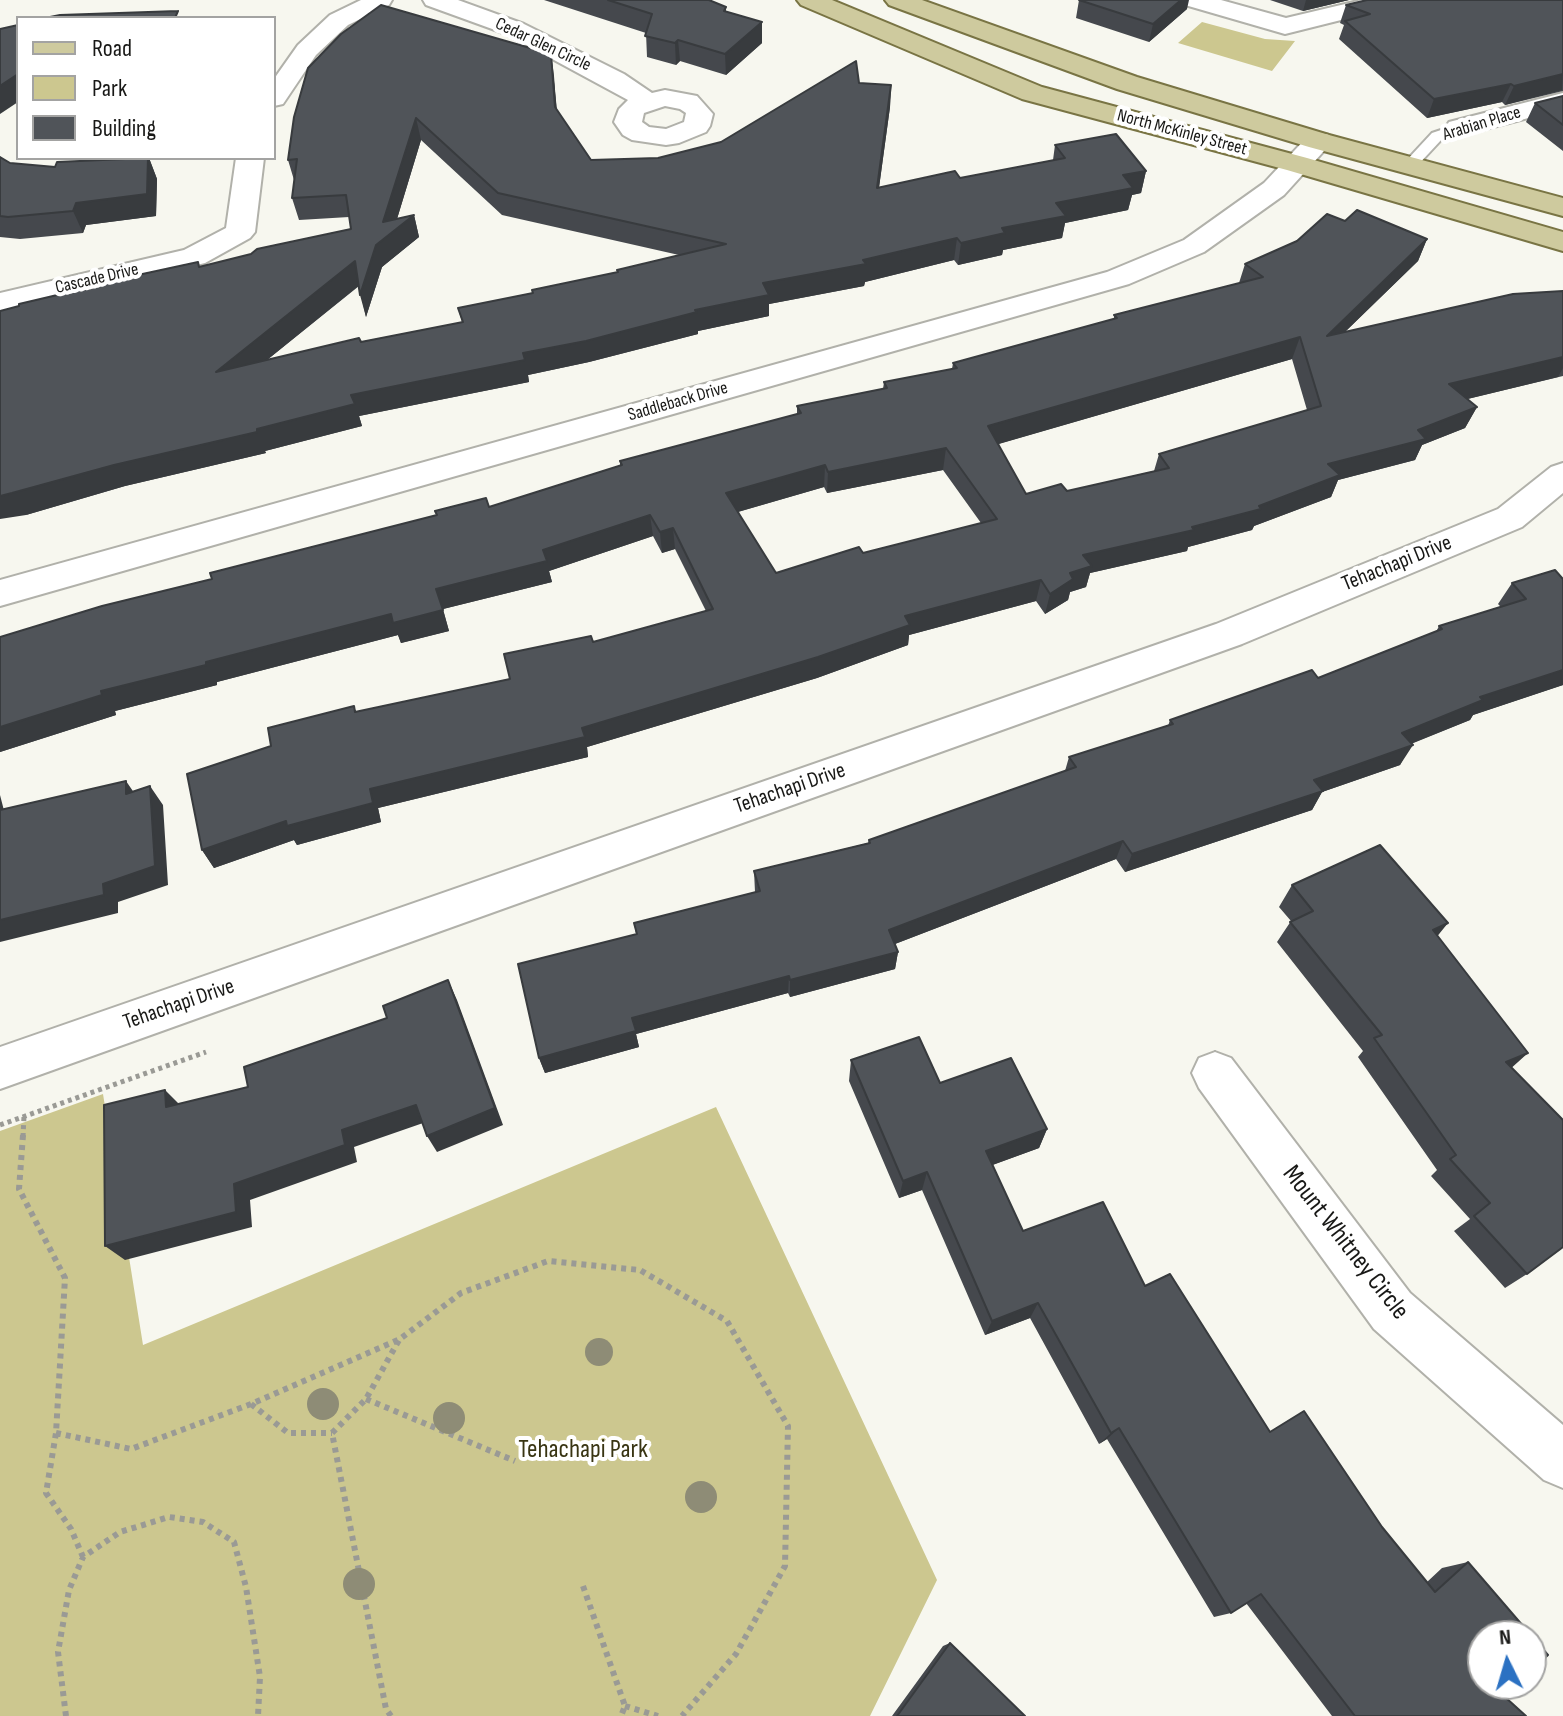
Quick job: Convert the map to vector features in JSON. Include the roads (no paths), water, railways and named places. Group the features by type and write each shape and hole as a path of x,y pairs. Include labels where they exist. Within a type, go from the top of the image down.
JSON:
{"main road":[{"name":"North McKinley Street","path":"810,0 1032,93 1308,152 1411,164 1563,207"},
{"name":"North McKinley Street","path":"898,0 1308,152 1563,242"}],"street":[{"path":"276,95 307,50 339,20 380,0"},
{"name":"Cedar Glen Circle","path":"435,0 515,29 615,80 647,101"},
{"path":"1194,0 1285,26 1392,0"},
{"name":"Arabian Place","path":"1459,128 1563,101"},
{"name":"Saddleback Drive","path":"0,593 1118,278 1194,246 1274,189 1308,152"},
{"name":"Cascade Drive","path":"0,302 194,257 240,232 250,160"},
{"name":"Tehachapi Drive","path":"0,1068 1229,634 1510,518 1563,475"},
{"name":"Mount Whitney Circle","path":"1215,1073 1392,1311 1563,1461"}],"lane":[{"name":"Arabian Place","path":"1411,164 1437,136 1459,128"}],"park label":[{"name":"Tehachapi Park","path":"583,1450"}]}
